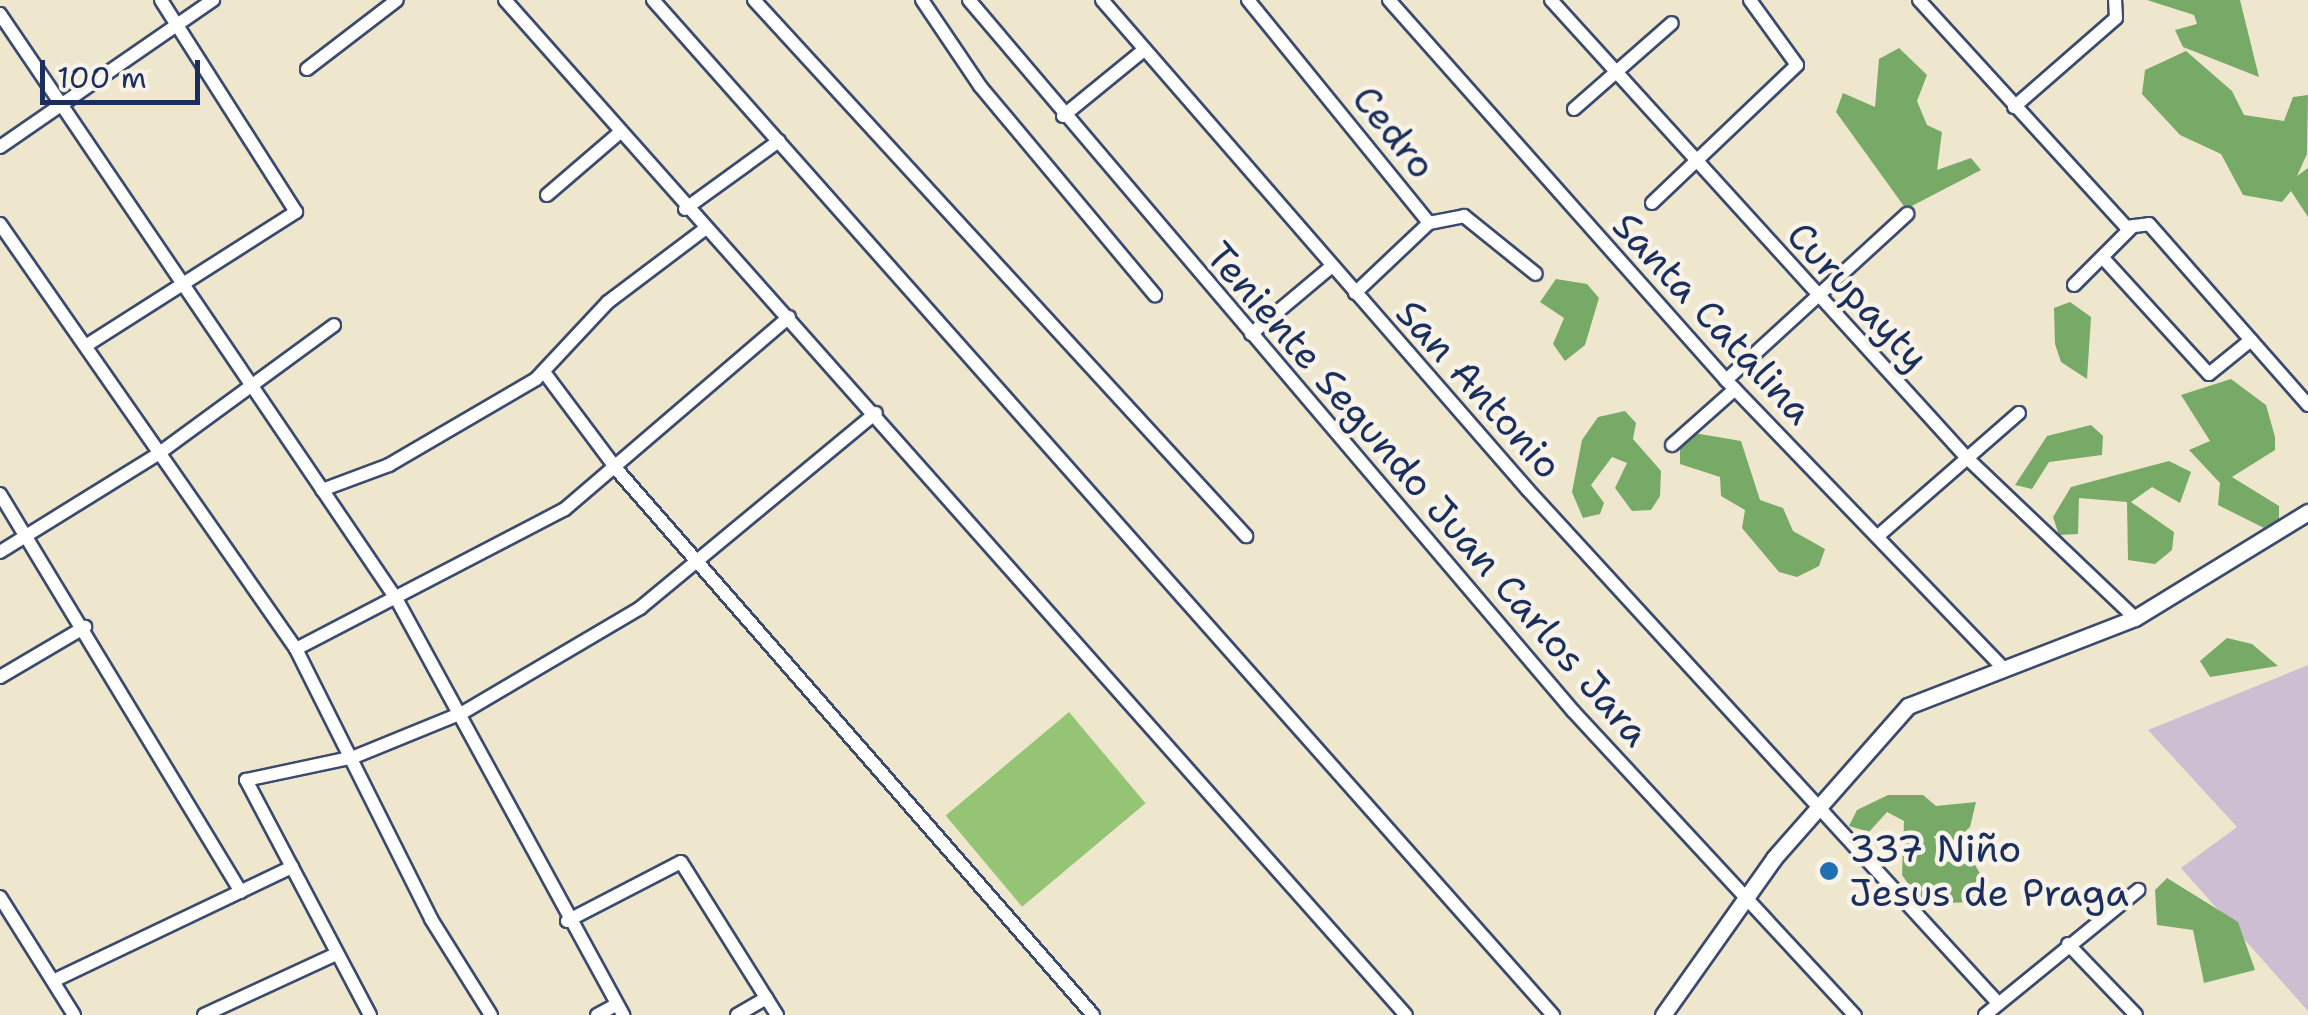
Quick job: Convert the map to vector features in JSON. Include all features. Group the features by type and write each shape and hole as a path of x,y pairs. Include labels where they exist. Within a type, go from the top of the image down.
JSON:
{"main road":[{"path":"1663,1015 1742,898 1908,706 2135,618 2308,512"}],"street":[{"path":"87,345 296,212 161,0"},
{"path":"0,147 180,29 213,0"},
{"path":"307,69 397,0"},
{"path":"504,0 618,134 876,413 1406,1015"},
{"path":"654,0 1553,1015"},
{"path":"754,0 1246,536"},
{"path":"922,0 980,86 1155,295"},
{"name":"Teniente Segundo Juan Carlos Jara","path":"969,0 1063,116 1742,898 1854,1015"},
{"name":"San Antonio","path":"1102,0 1354,294 1998,1002"},
{"name":"Cedro","path":"1248,0 1429,223 1354,294"},
{"name":"Santa Catalina","path":"1389,0 1730,384 2002,668"},
{"name":"Curupayty","path":"1552,0 1817,298 1967,458 2135,618"},
{"path":"1652,202 1797,65 1750,0"},
{"path":"1919,0 2014,107 2131,228"},
{"path":"2014,107 2116,18 2115,0"},
{"path":"0,14 397,600 462,713 566,922 619,1010 597,1015"},
{"path":"1574,109 1672,23"},
{"path":"1063,116 1144,50"},
{"path":"546,195 618,134"},
{"path":"685,208 780,141"},
{"path":"1672,446 1817,298 1907,214"},
{"path":"1429,223 1464,216 1536,274"},
{"path":"0,224 296,649 354,757 432,919 491,1015"},
{"path":"2074,285 2131,228 2149,224 2308,405"},
{"path":"322,490 473,420 544,372 608,302 704,229"},
{"path":"2103,258 2209,374 2251,340"},
{"path":"1251,334 1332,266"},
{"path":"296,649 397,600 618,471 788,316"},
{"path":"0,552 158,454 334,326"},
{"path":"544,372 618,471 1093,1015"},
{"path":"370,1015 246,780 354,757 462,713 701,562 876,413"},
{"path":"1878,536 2019,413"},
{"path":"0,494 86,626 241,892"},
{"path":"0,677 86,626"},
{"path":"566,922 680,862 777,1015"},
{"path":"53,981 292,867"},
{"path":"1985,1015 2138,890"},
{"path":"0,897 74,1015"},
{"path":"0,932 15,922"},
{"path":"2068,944 2136,1015"},
{"path":"204,1015 336,954"},
{"path":"737,1015 766,998"}],"shaded area":[{"path":"2308,665 2308,1011 2181,868 2237,827 2148,730"}],"green space":[{"path":"2147,0 2240,0 2259,77 2183,47 2175,30 2197,24 2194,15"},
{"path":"1899,48 1927,75 1917,101 1927,125 1942,132 1937,170 1971,158 1981,170 1906,209 1836,112 1843,93 1875,107 1879,59"},
{"path":"2186,51 2232,91 2244,115 2284,121 2293,97 2308,95 2307,154 2297,176 2308,168 2308,217 2291,191 2282,202 2243,195 2221,154 2180,135 2142,94 2145,70"},
{"path":"1556,279 1587,284 1599,298 1585,345 1565,361 1553,344 1564,318 1540,302"},
{"path":"2070,302 2091,317 2087,379 2061,362 2055,344 2054,308"},
{"path":"2231,379 2266,405 2275,437 2275,450 2232,477 2279,506 2279,524 2268,530 2218,505 2220,483 2189,450 2210,441 2181,395"},
{"path":"1625,411 1636,423 1633,439 1661,471 1660,496 1651,510 1632,511 1615,488 1627,463 1612,457 1591,485 1604,503 1600,514 1583,518 1572,492 1582,440 1598,417"},
{"path":"2091,425 2103,436 2102,455 2049,462 2032,489 2015,485 2047,436"},
{"path":"1694,433 1741,441 1760,500 1783,508 1793,531 1825,549 1819,566 1797,577 1779,572 1742,528 1745,510 1721,496 1720,477 1680,464 1680,444"},
{"path":"2169,461 2191,472 2180,503 2152,487 2131,502 2174,532 2172,550 2155,564 2128,560 2127,502 2079,498 2078,534 2059,535 2053,517 2071,487"},
{"path":"2227,638 2252,644 2278,666 2210,677 2200,661"},
{"path":"1069,712 1145,803 1022,907 946,815"},
{"path":"1888,795 1923,795 1936,806 1976,802 1970,827 1934,860 1975,865 1996,901 1922,904 1902,875 1904,821 1887,812 1869,832 1849,826 1857,810"},
{"path":"2167,878 2238,922 2255,970 2204,983 2193,930 2157,925 2155,890"}],"place":[{"name":"337 Niño Jesus de Praga","path":"1829,871"}]}
